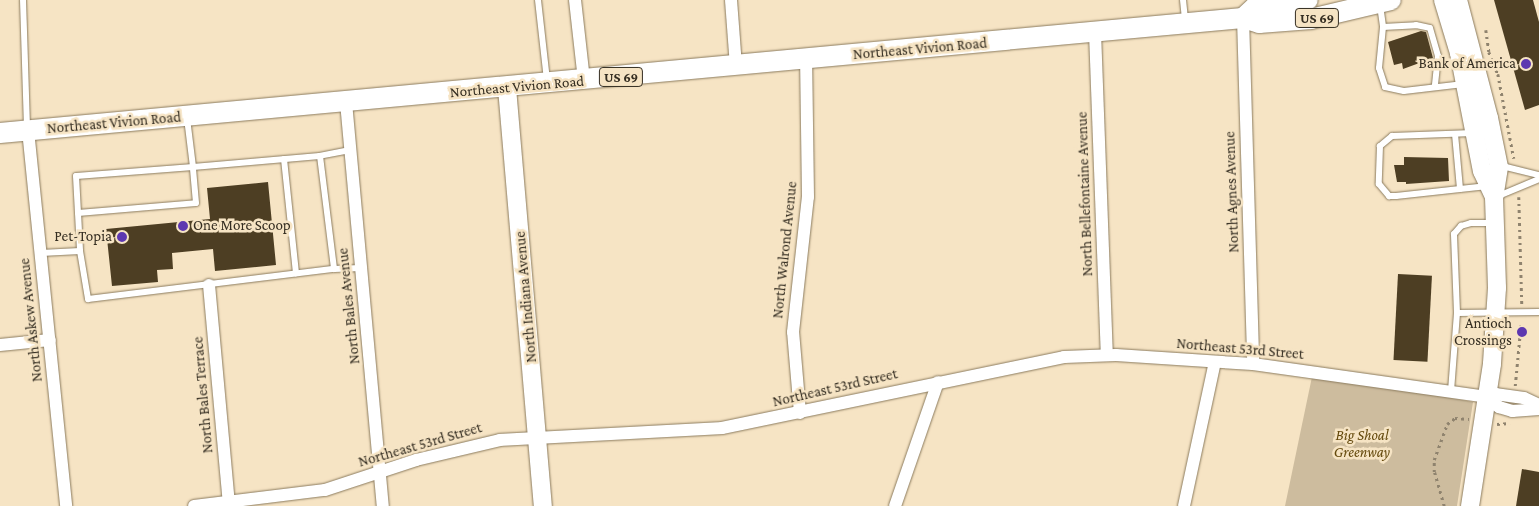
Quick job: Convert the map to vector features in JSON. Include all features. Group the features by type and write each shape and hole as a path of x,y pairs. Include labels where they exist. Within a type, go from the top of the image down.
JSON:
{"main road":[{"name":"Northeast Vivion Road","path":"0,133 508,88 1186,23 1256,6 1308,0"},
{"path":"1443,0 1465,84 1482,171 1493,189 1495,223 1496,314 1487,397 1470,506"},
{"path":"1458,0 1507,165 1493,189"},
{"name":"Northeast Vivion Road","path":"1245,9 1259,24 1311,20 1385,1"},
{"name":"North Indiana Avenue","path":"508,88 543,506"}],"street":[{"path":"575,0 584,80"},
{"path":"731,0 736,66"},
{"name":"North Agnes Avenue","path":"1245,9 1253,364"},
{"name":"North Bellefontaine Avenue","path":"1095,32 1107,355"},
{"name":"North Walrond Avenue","path":"800,413 793,332 808,197 806,60"},
{"name":"North Bales Avenue","path":"346,102 383,506"},
{"name":"North Askew Avenue","path":"28,130 66,506"},
{"name":"North Bales Terrace","path":"209,284 229,503"},
{"path":"0,345 50,340"},
{"name":"Northeast 53rd Street","path":"194,506 299,496 451,450 500,440 722,428 1064,357 1107,355 1253,364 1487,397 1495,394 1524,398 1539,405"},
{"path":"1184,506 1215,362"},
{"path":"895,506 938,382"},
{"name":"Northeast 53rd Street","path":"1487,397 1499,407 1512,411 1539,409"}],"lane":[{"path":"23,0 28,130"},
{"path":"538,0 548,84"},
{"path":"1183,0 1186,23"},
{"path":"1385,1 1378,53 1382,82 1385,87 1404,91 1465,84"},
{"path":"1383,27 1416,24 1430,28 1438,56 1435,87"},
{"path":"78,213 196,203 187,117"},
{"path":"1476,133 1392,136 1380,146 1379,184 1389,196 1460,189 1493,189 1539,177"},
{"path":"1455,134 1460,189"},
{"path":"350,150 320,156 76,176 80,250 88,299 334,269 362,268"},
{"path":"320,156 334,269"},
{"path":"284,159 296,274"},
{"path":"1507,165 1539,177"},
{"path":"1451,391 1457,313 1456,229 1472,223 1495,223"},
{"path":"41,253 80,250"},
{"path":"1457,313 1539,312"}],"path":[{"path":"1486,30 1489,52 1498,74 1507,165"},
{"path":"1518,192 1522,299"},
{"path":"1515,390 1521,326"},
{"path":"1444,506 1434,472 1434,460 1447,424 1455,418 1472,420"}],"green space":[{"name":"Big Shoal Greenway","path":"1313,372 1473,402 1457,506 1285,506"}],"building":[{"name":"Bank of America","path":"1494,0 1533,0 1539,22 1539,105 1525,110"},
{"path":"1421,31 1426,32 1433,58 1403,69 1402,63 1394,65 1388,42"},
{"path":"1404,157 1448,158 1449,181 1406,184 1406,182 1397,182 1394,165 1404,165"},
{"path":"268,182 276,265 215,271 213,249 172,253 173,269 157,270 158,282 112,286 106,229 210,219 207,188"},
{"path":"1398,274 1432,276 1427,362 1393,360"},
{"path":"1522,469 1539,472 1539,506 1516,506"}],"place":[{"name":"Bank of America","path":"1526,64"},
{"name":"One More Scoop","path":"183,226"},
{"name":"Pet-Topia","path":"122,237"},
{"name":"Antioch Crossings","path":"1522,332"}]}
